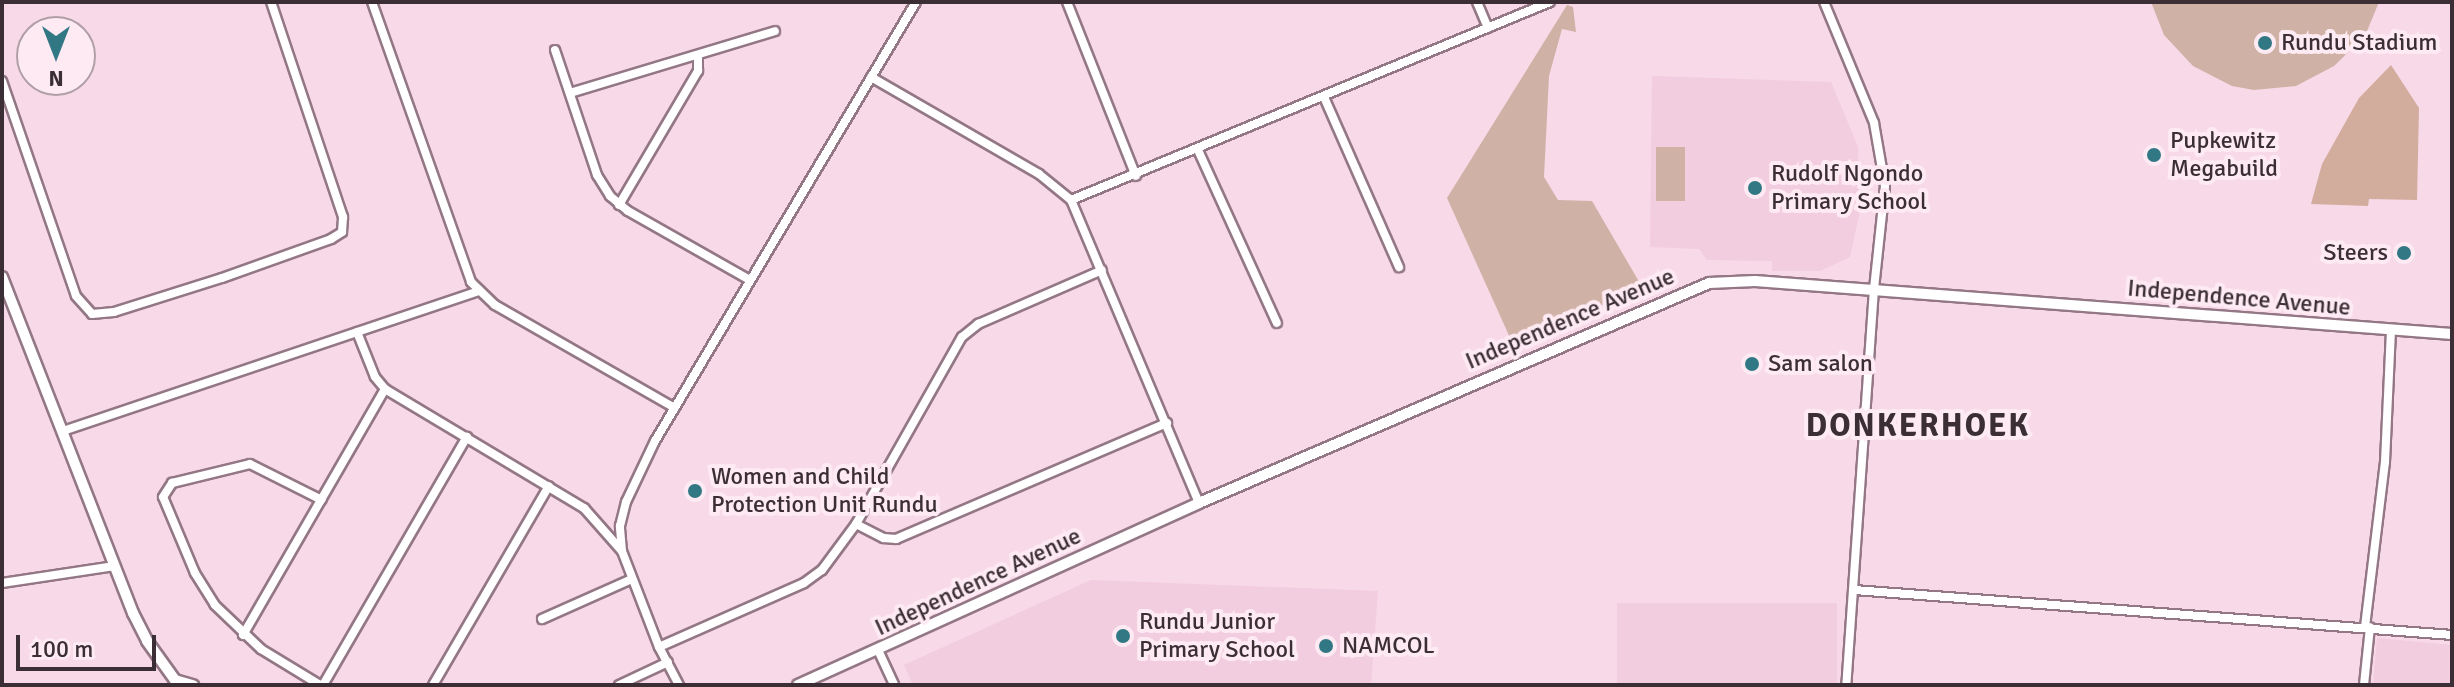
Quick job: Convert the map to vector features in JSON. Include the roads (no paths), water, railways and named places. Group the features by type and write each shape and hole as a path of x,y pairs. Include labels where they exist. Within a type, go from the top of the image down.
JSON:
{"street":[{"path":"2,81 76,296 92,314 114,312 222,278 331,239 342,232 343,217 271,2"},
{"path":"372,2 467,273 478,291 495,305 675,408"},
{"path":"679,685 659,647 622,551 620,526 626,502 675,408 916,2"},
{"path":"1067,2 1136,176"},
{"path":"1477,2 1488,28"},
{"path":"1071,200 1136,176 1550,2"},
{"path":"1824,2 1874,123 1885,186 1874,289 1846,685"},
{"path":"570,93 775,31"},
{"path":"555,50 602,186 619,205 750,280"},
{"path":"619,205 698,71 698,55"},
{"path":"871,77 1039,174 1071,200 1199,503"},
{"path":"1324,97 1399,267"},
{"path":"1198,150 1277,323"},
{"path":"659,647 812,578 856,524 962,337 978,324 1102,270"},
{"path":"3,280 147,641 175,680 193,685"},
{"name":"Independence Avenue","path":"798,685 1199,503 1684,291 1737,280 2452,334"},
{"path":"63,431 478,291"},
{"path":"2364,685 2385,462 2391,331"},
{"path":"357,332 375,377 385,389 584,508 622,551"},
{"name":"Independence Avenue","path":"2419,332 2452,341"},
{"path":"243,635 385,389"},
{"path":"856,524 884,538 896,539 1167,423"},
{"path":"322,500 250,464 167,487 163,497 195,573 215,605 243,635 322,685 467,437"},
{"path":"433,685 549,486"},
{"path":"2,583 115,566"},
{"path":"542,619 632,579"},
{"path":"1854,590 2452,635"},
{"path":"878,650 894,685"},
{"path":"619,685 668,662"}],"place":[{"name":"Rundu Stadium","path":"2265,43"},
{"name":"Pupkewitz Megabuild","path":"2154,155"},
{"name":"Rudolf Ngondo Primary School","path":"1755,188"},
{"name":"Steers","path":"2404,253"},
{"name":"Sam salon","path":"1752,364"},
{"name":"Women and Child Protection Unit Rundu","path":"695,491"},
{"name":"Rundu Junior Primary School","path":"1123,636"},
{"name":"NAMCOL","path":"1326,646"}],"district":[{"name":"DONKERHOEK","path":"1918,426"}]}
